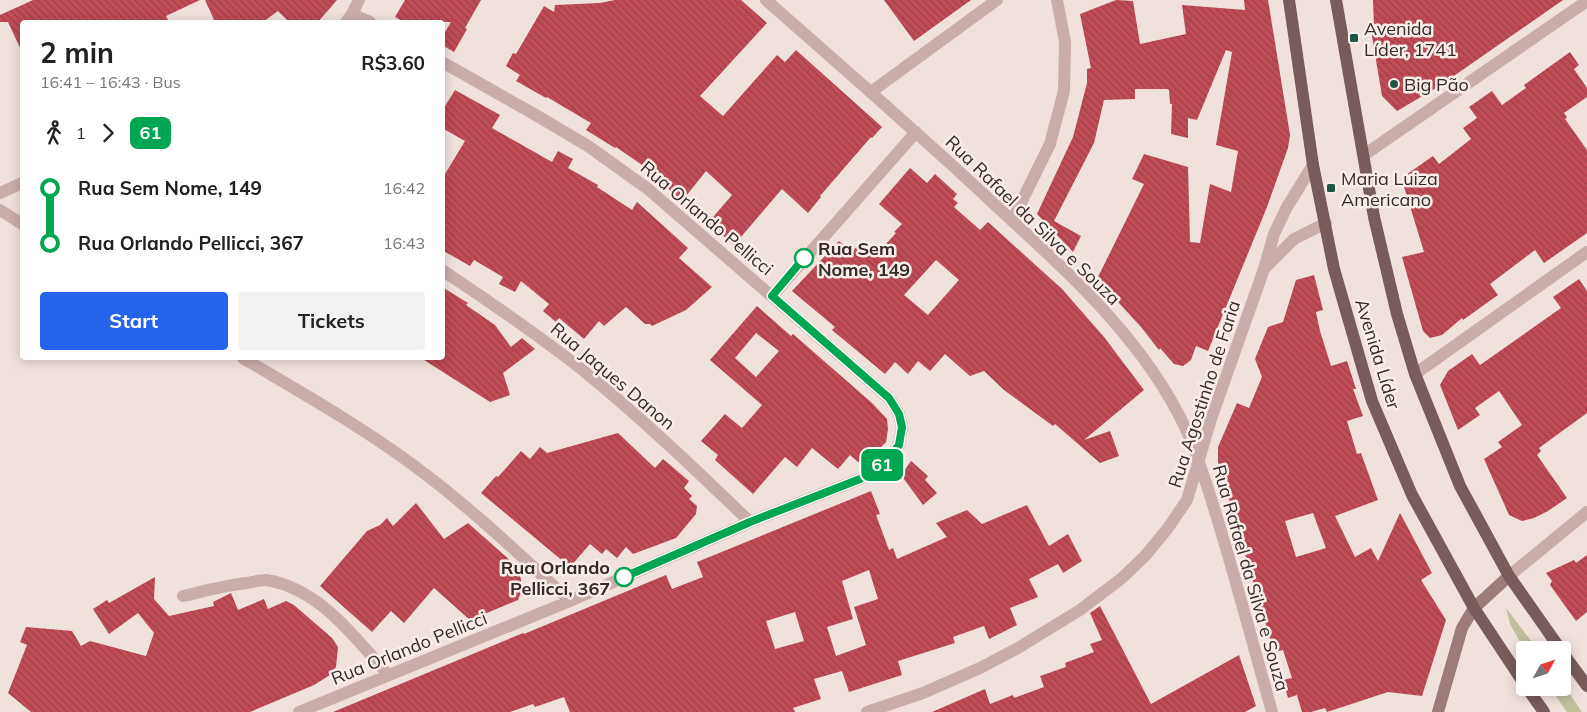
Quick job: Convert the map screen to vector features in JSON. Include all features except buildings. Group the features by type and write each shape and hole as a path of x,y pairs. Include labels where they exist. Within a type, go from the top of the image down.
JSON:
{"main road":[{"name":"Avenida Líder","path":"1289,0 1313,165 1334,269 1372,401 1412,495 1474,608 1516,671"},
{"name":"Avenida Líder","path":"1336,0 1374,217 1415,374 1460,486 1509,576 1555,641"},
{"path":"1438,712 1462,628 1474,608 1509,576"},
{"name":"Avenida Líder","path":"1571,664 1587,686"},
{"name":"Avenida Líder","path":"1533,696 1544,712"}],"street":[{"path":"349,18 359,0"},
{"name":"Rua Rafael da Silva e Souza","path":"766,0 916,132 1085,289 1127,338 1165,390 1185,426 1200,461 1272,712"},
{"path":"871,92 997,0"},
{"path":"1012,220 1050,144 1064,91 1064,42 1057,0"},
{"path":"1364,156 1587,1"},
{"name":"Rua Orlando Pellicci","path":"299,712 570,601 750,522 860,479 887,461 899,445 902,427 899,414 889,398 641,184 588,146 445,64"},
{"path":"772,296 916,132"},
{"name":"Rua Agostinho de Faria","path":"867,712 923,693 980,668 1018,648 1080,610 1122,578 1140,561 1168,528 1187,500 1211,419 1264,269 1274,234 1287,207 1313,165"},
{"path":"0,194 20,184"},
{"path":"0,210 20,223"},
{"name":"Rua Agostinho de Faria","path":"1264,269 1294,239 1326,223"},
{"path":"1415,374 1587,252"},
{"name":"Rua Jaques Danon","path":"445,272 514,317 590,376 673,449 750,522"},
{"path":"246,360 358,428 412,464 476,514 570,601"},
{"path":"1509,576 1587,512"},
{"path":"1565,530 1587,524"},
{"path":"183,596 230,585 265,580 292,587 320,604 356,638 388,675"}],"green space":[{"path":"1506,608 1531,641 1519,641 1510,624"},
{"path":"1556,696 1571,696 1582,712 1567,712"}],"bus line":[{"name":"61","path":"624,577 750,522 860,479 887,461 899,445 902,427 899,414 889,398 772,296 804,258"}],"place":[{"name":"Avenida Líder, 1741","path":"1354,38"},
{"name":"Big Pão","path":"1394,84"},
{"name":"Maria Luiza Americano","path":"1331,188"},
{"name":"Rua Sem Nome, 149","path":"804,258"},
{"name":"Rua Orlando Pellicci, 367","path":"624,577"}]}
